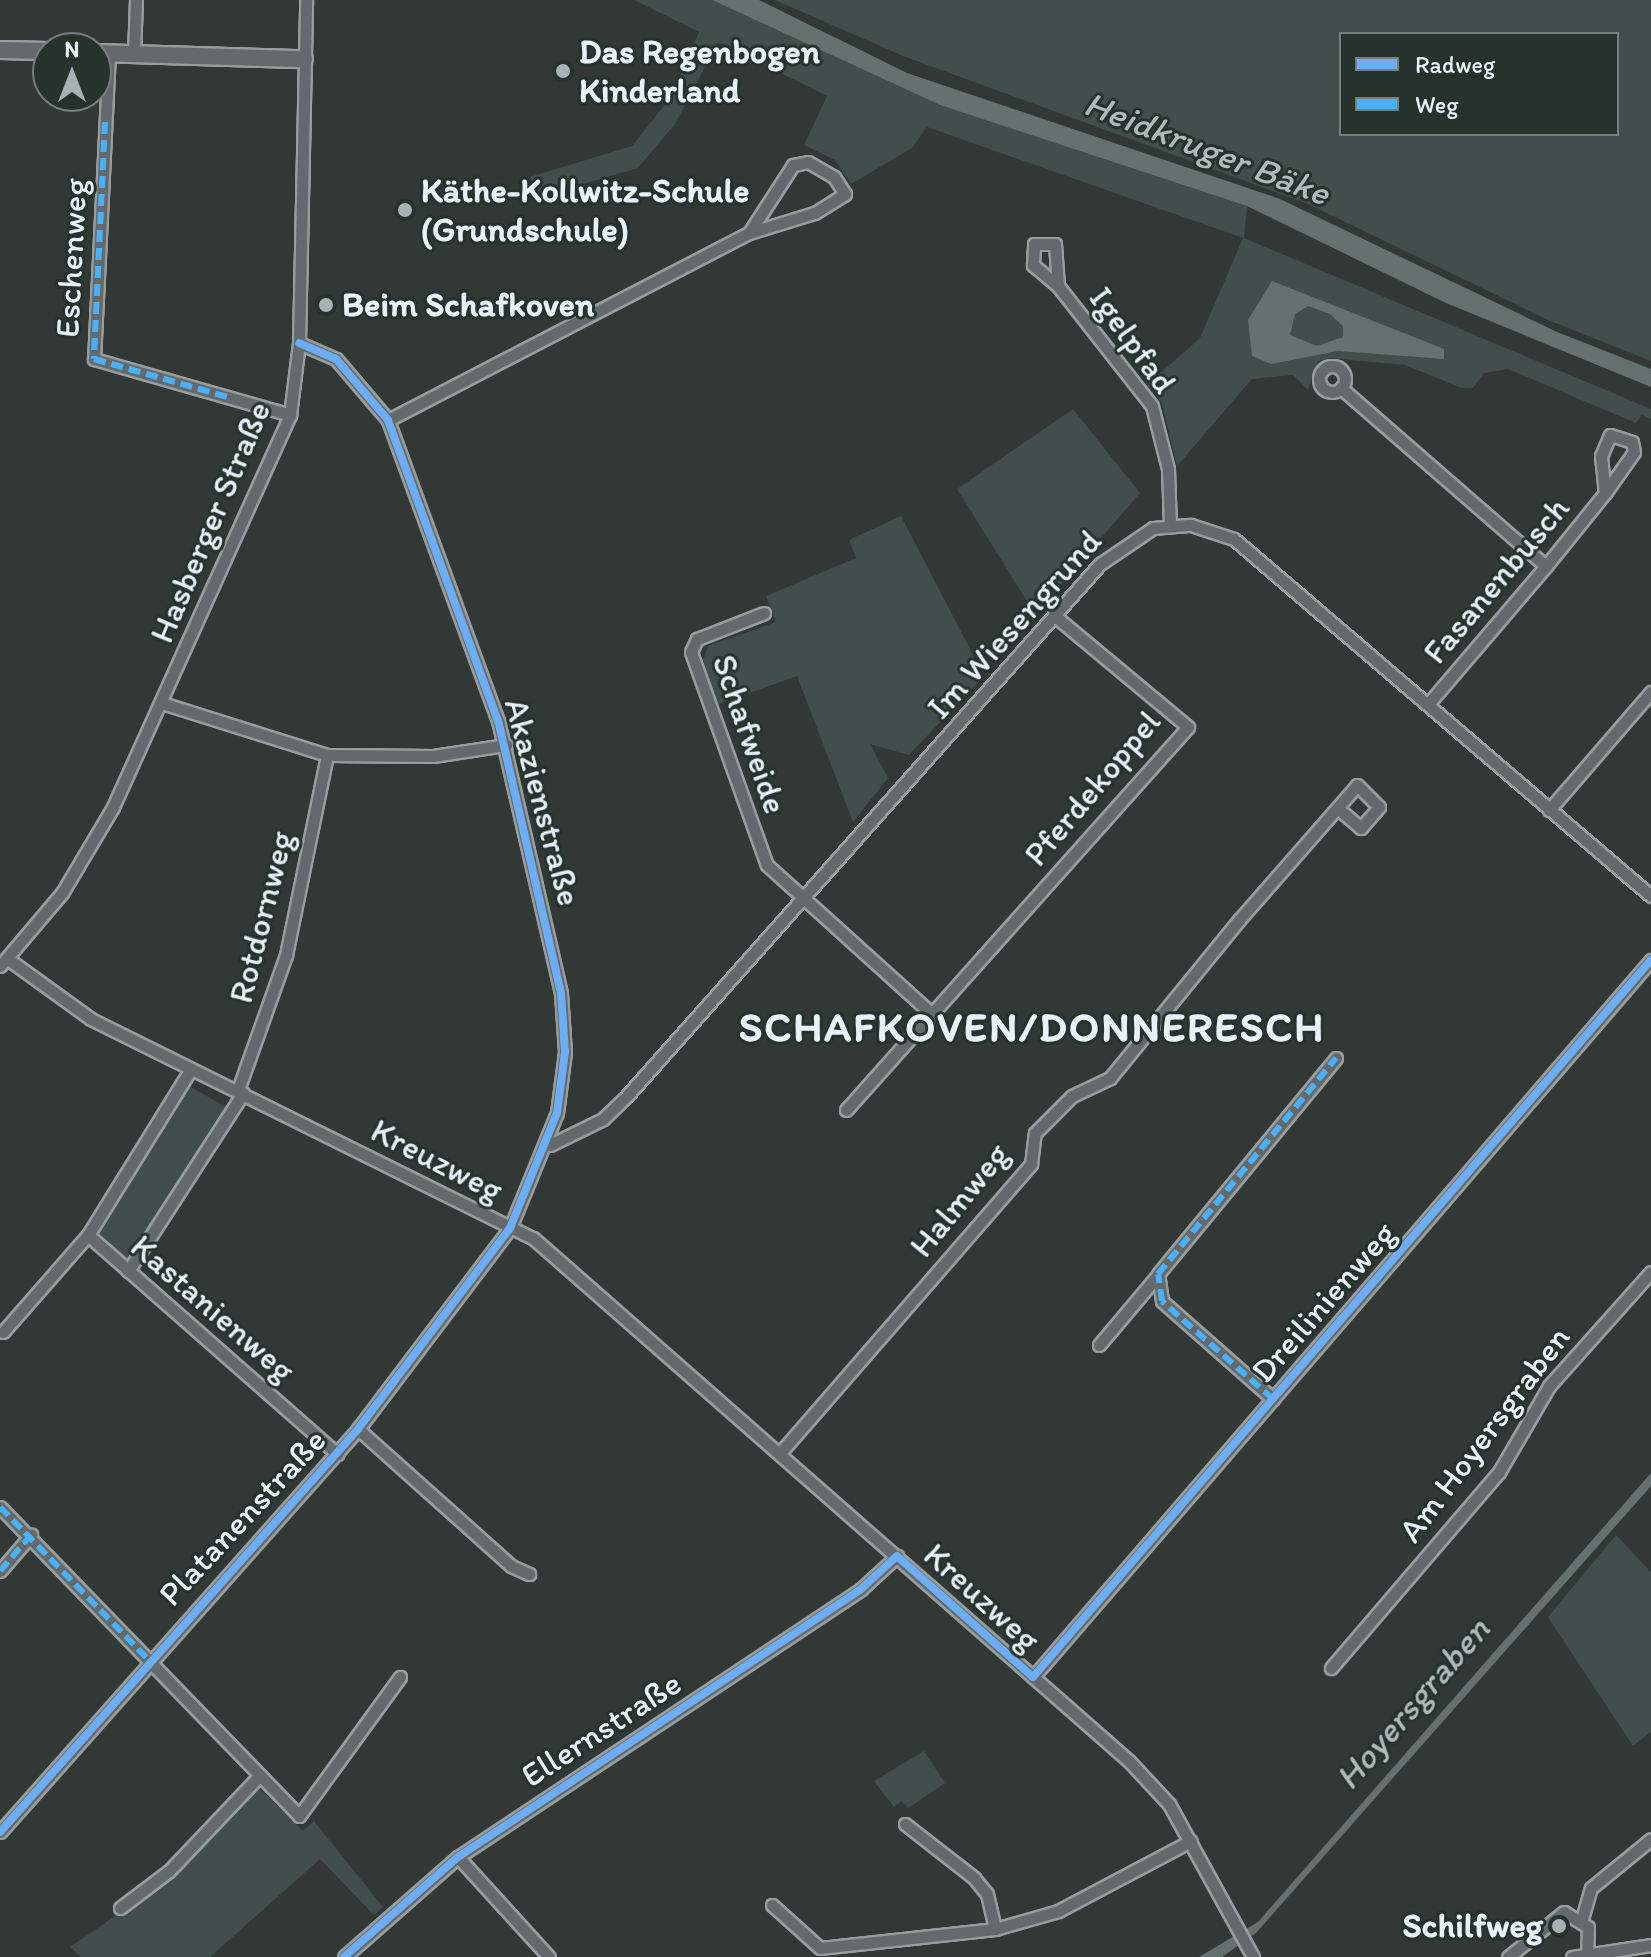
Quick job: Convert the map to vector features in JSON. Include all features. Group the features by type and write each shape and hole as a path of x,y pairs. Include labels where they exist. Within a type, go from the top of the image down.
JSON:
{"street":[{"path":"134,54 136,0"},
{"name":"Hasberger Straße","path":"4,962 93,844 162,703 290,415 299,343 306,0"},
{"path":"0,50 32,51"},
{"path":"112,53 304,59"},
{"name":"Eschenweg","path":"100,112 94,359 290,415"},
{"path":"388,420 749,233 814,213 845,194 834,177 808,162 793,165 749,233"},
{"name":"Igelpfad","path":"1058,286 1152,406 1168,469 1170,525"},
{"name":"Akazienstraße","path":"299,343 336,359 388,420 506,745 561,993 565,1052 550,1145 510,1228"},
{"path":"1341,388 1546,566"},
{"name":"Fasanenbusch","path":"1429,703 1546,566 1605,493 1634,452 1632,442 1610,435 1603,444 1605,493"},
{"path":"1170,525 1234,539 1651,896"},
{"name":"Im Wiesengrund","path":"550,1145 603,1119 789,910 804,903 1055,616 1125,542 1170,525"},
{"name":"Schafweide","path":"764,613 697,639 691,652 767,865 804,903"},
{"name":"Pferdekoppel","path":"846,1110 1188,727 1055,616"},
{"path":"1549,810 1651,692"},
{"path":"162,703 327,755 433,756 506,745"},
{"name":"Rotdornweg","path":"128,1271 241,1092 286,955 327,755"},
{"name":"Halmweg","path":"780,1453 1031,1164 1035,1133 1072,1096 1110,1078 1337,808"},
{"path":"804,903 931,1013"},
{"name":"Dreilinienweg","path":"1033,1677 1651,960"},
{"name":"Kreuzweg","path":"4,962 91,1019 533,1238 1154,1785 1191,1841 1251,1952"},
{"path":"1099,1345 1336,1058"},
{"path":"3,1332 88,1235 191,1069"},
{"name":"Platanenstraße","path":"0,1832 147,1658 337,1454 510,1228"},
{"name":"Kastanienweg","path":"88,1235 337,1454"},
{"name":"Am Hoyersgraben","path":"1331,1668 1499,1472 1549,1386 1651,1272"},
{"path":"1158,1274 1162,1301 1273,1399"},
{"path":"358,1429 511,1566 529,1574"},
{"path":"0,1507 31,1535 299,1816 400,1677"},
{"path":"0,1571 31,1535"},
{"name":"Ellernstraße","path":"344,1957 458,1857 861,1589 897,1556"},
{"path":"120,1908 169,1871 260,1775"},
{"path":"905,1824 974,1878 987,1894 995,1929"},
{"path":"1587,1954 1582,1919 1591,1888 1651,1839"},
{"path":"772,1905 820,1948 995,1929 1058,1911 1191,1841"},
{"path":"458,1857 549,1957"},
{"path":"1508,1957 1564,1912 1582,1919"},
{"path":"1572,1957 1651,1945"}],"shaded area":[{"path":"634,0 712,0 940,105 1247,206 1244,238 1651,409 1651,419 1642,415 1636,423 1508,369 1484,373 1473,388 1462,388 1405,365 1330,358 1318,361 1308,390 1293,375 1252,379 1177,466 1162,403 1147,385 1200,338 1243,238 927,127 912,148 851,184 835,160 804,145 827,96 718,42 675,124 638,168 538,197 530,177 632,146 671,97 699,32"},
{"path":"712,0 759,0 907,73 1280,199 1557,332 1651,369 1651,387 1446,303 1247,206 940,105"},
{"path":"775,0 1651,0 1651,361 1548,320 1308,204 903,56"},
{"path":"1272,281 1444,349 1444,359 1338,351 1271,364 1252,356 1248,320","holes":["1308,306 1330,314 1343,326 1343,337 1317,346 1290,335 1295,314"]},
{"path":"1073,409 1140,493 1035,614 957,489"},
{"path":"901,516 984,676 909,755 870,744 888,778 853,822 797,676 718,704 703,660 708,646 776,622 766,596 856,558 849,540"},
{"path":"187,1085 228,1108 127,1259 98,1232"},
{"path":"1651,1473 1651,1486 1256,1933 1222,1957 1199,1957 1258,1922"},
{"path":"1616,1535 1651,1572 1651,1732 1633,1746 1548,1617"},
{"path":"924,1751 945,1783 908,1808 901,1801 894,1807 874,1781"},
{"path":"258,1787 303,1831 314,1821 383,1907 374,1915 320,1859 210,1957 81,1957 70,1947 173,1876"}],"marked path":[{"path":"105,122 94,359 231,398"},
{"path":"1273,1399 1162,1301 1158,1274 1336,1058"},
{"path":"0,1507 147,1658"},
{"path":"0,1571 31,1535"}],"cycle path":[{"path":"0,1832 358,1429 510,1228 557,1113 565,1052 561,993 498,721 388,420 336,359 299,343"},
{"path":"344,1957 458,1857 861,1589 897,1556 1033,1677 1651,960"}],"place":[{"name":"Das Regenbogen Kinderland","path":"563,71"},
{"name":"Käthe-Kollwitz-Schule (Grundschule)","path":"405,210"},
{"name":"Beim Schafkoven","path":"326,305"},
{"name":"Schilfweg","path":"1559,1926"}],"district":[{"name":"SCHAFKOVEN/DONNERESCH","path":"1032,1027"}],"water label":[{"name":"Heidkruger Bäke","path":"1207,148"},
{"name":"Hoyersgraben","path":"1412,1703"}]}
